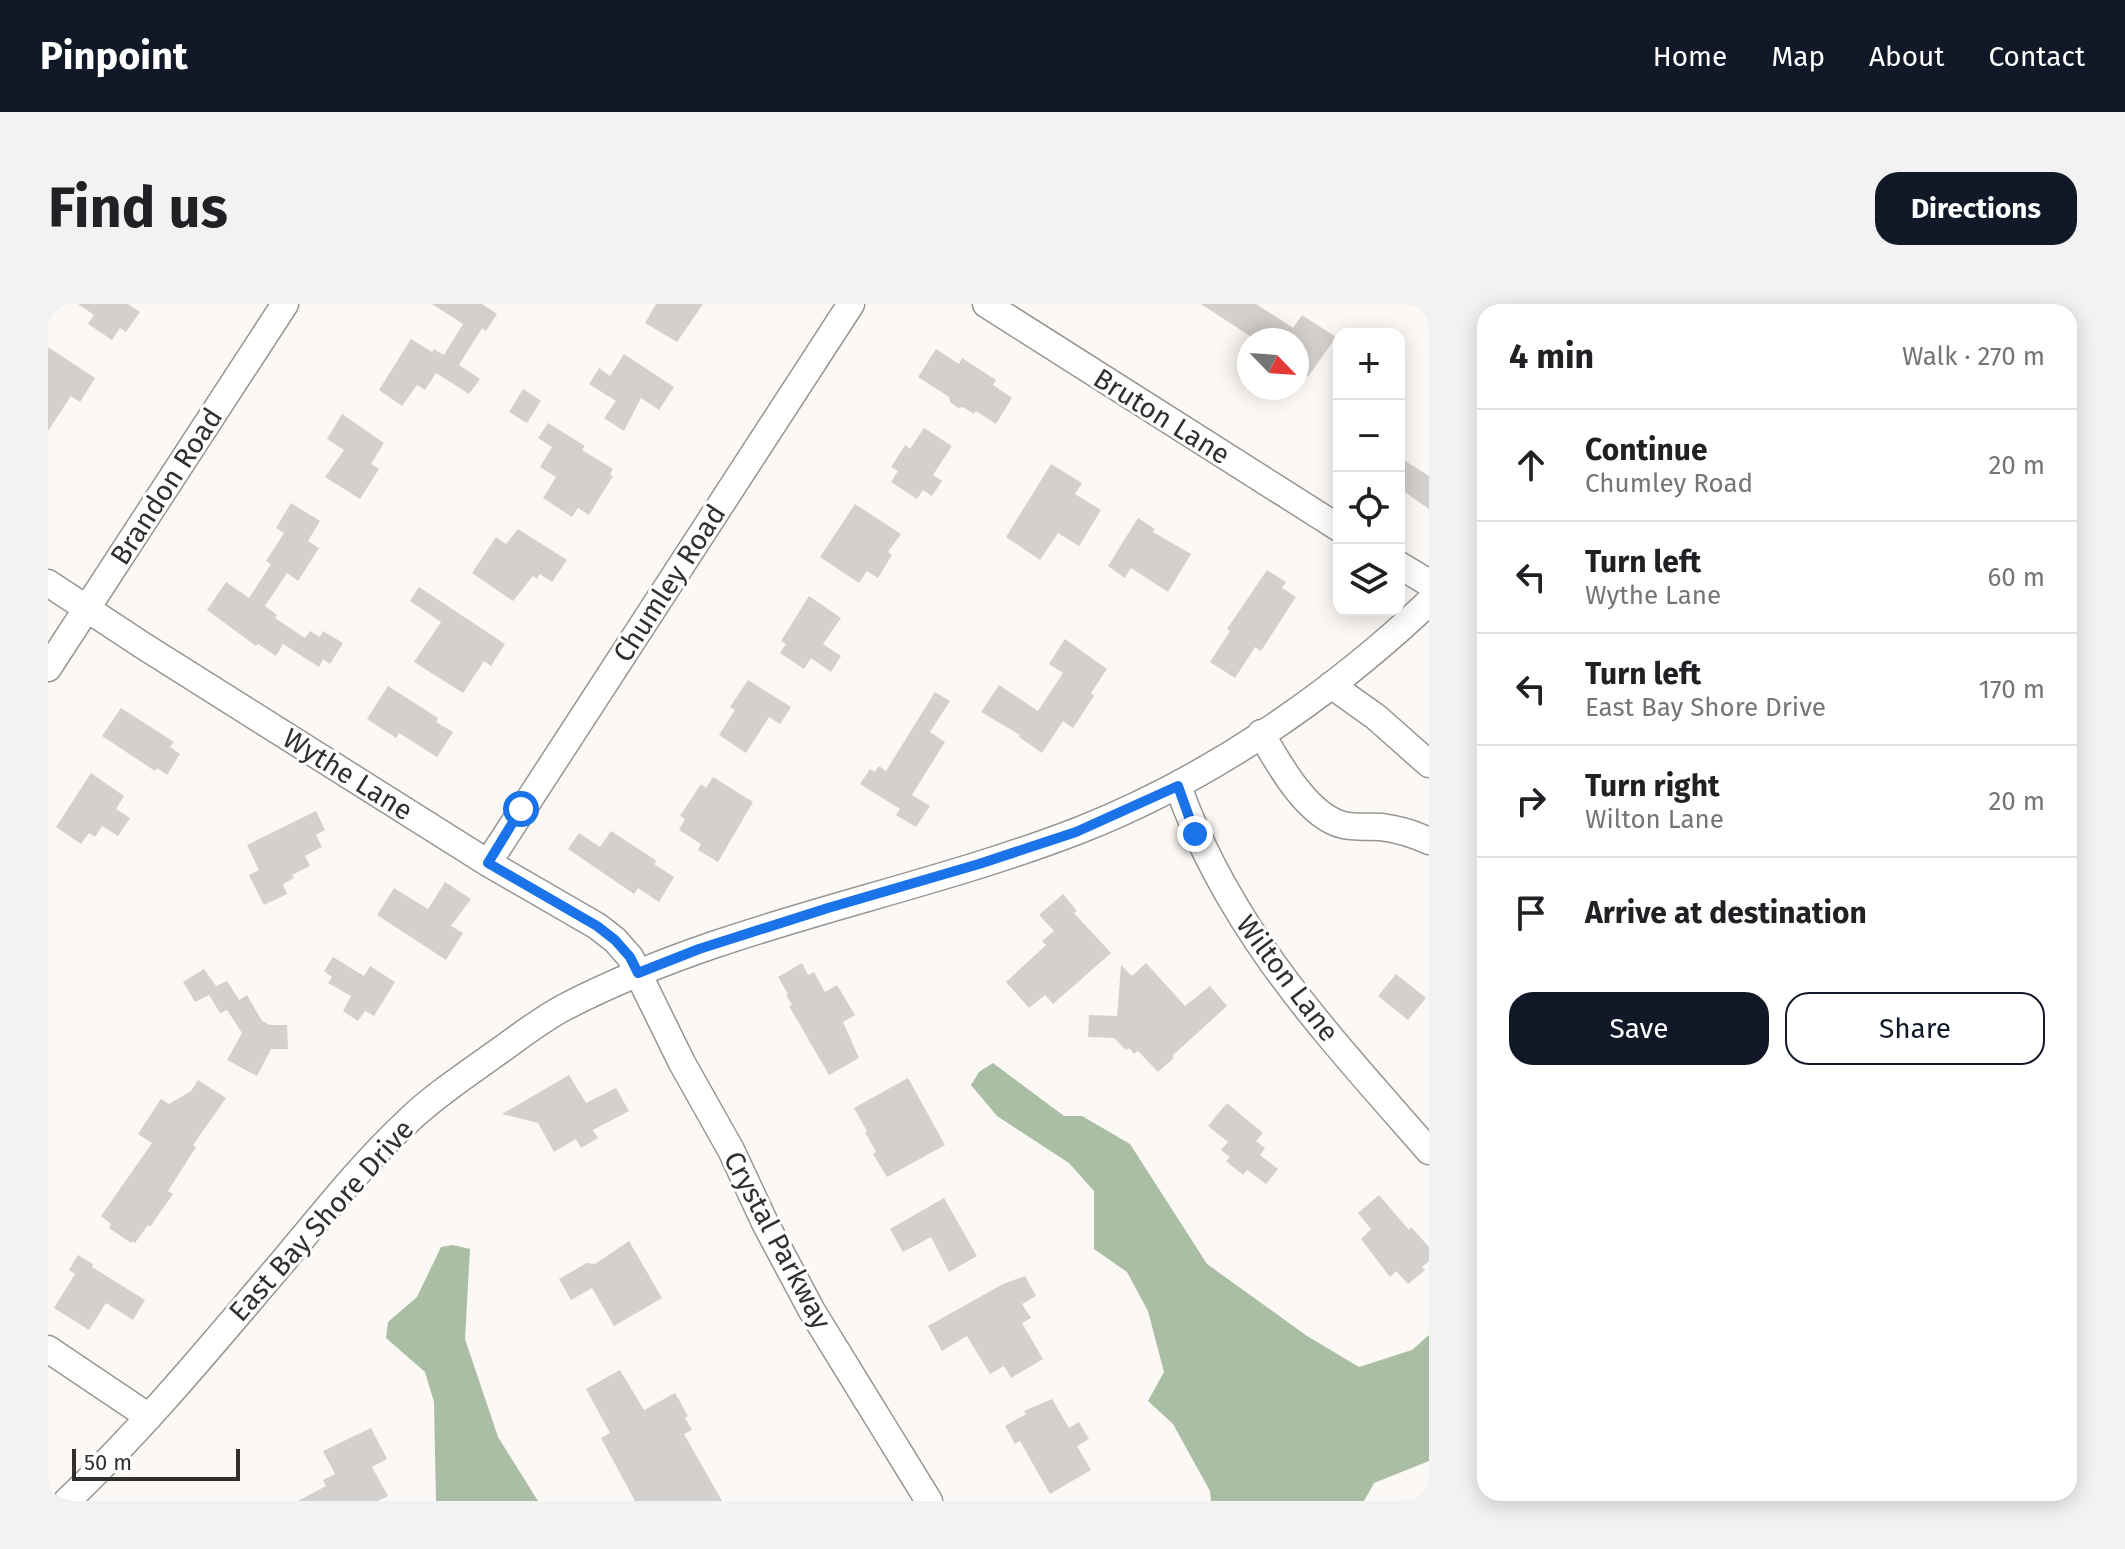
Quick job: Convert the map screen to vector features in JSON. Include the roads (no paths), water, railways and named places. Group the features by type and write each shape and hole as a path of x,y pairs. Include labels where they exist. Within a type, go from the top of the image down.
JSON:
{"street":[{"name":"Brandon Road","path":"48,668 285,304"},
{"name":"Chumley Road","path":"488,863 851,304"},
{"name":"Bruton Lane","path":"986,304 1333,524"},
{"path":"1405,569 1429,583"},
{"name":"Wythe Lane","path":"48,583 488,863 597,926 630,957 638,973"},
{"name":"East Bay Shore Drive","path":"67,1501 118,1453 354,1176 410,1119 451,1085 561,1009 638,973 785,921 1076,832 1178,786 1217,764 1331,685 1394,635 1429,602"},
{"path":"1331,685 1376,717 1429,764"},
{"path":"1261,733 1283,770 1325,817 1341,824 1411,833 1429,841"},
{"name":"Wilton Lane","path":"1178,786 1195,834 1222,888 1263,953 1305,1009 1429,1151"},
{"name":"Crystal Parkway","path":"638,973 812,1311 929,1501"},
{"path":"48,1349 149,1417"}]}
